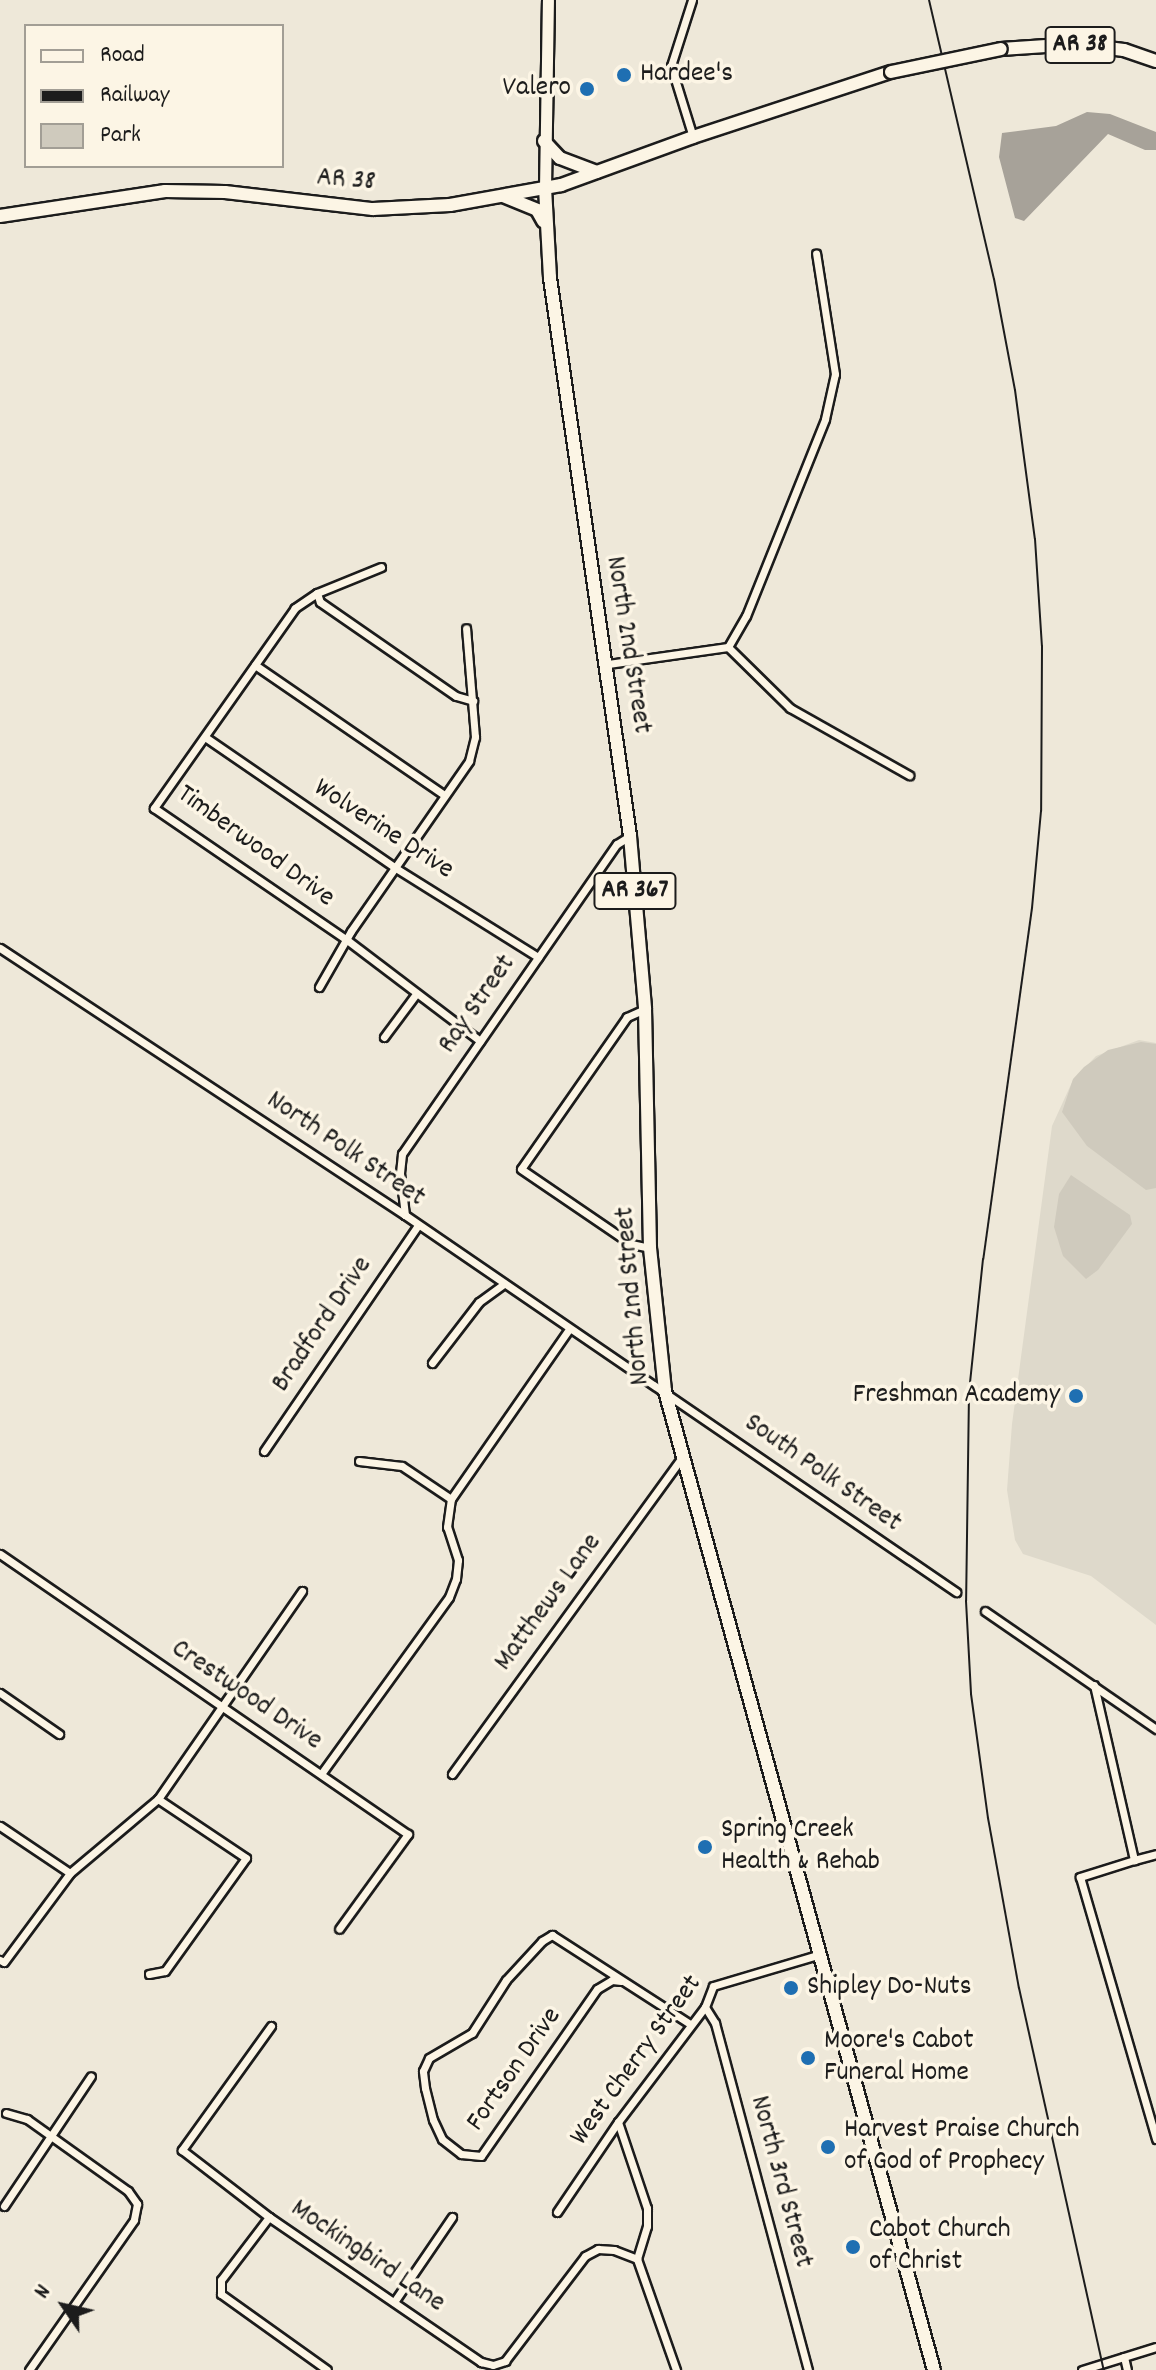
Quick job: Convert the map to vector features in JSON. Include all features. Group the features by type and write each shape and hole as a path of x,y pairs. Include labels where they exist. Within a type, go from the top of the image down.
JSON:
{"main road":[{"name":"AR 367","path":"545,188 548,0"},
{"name":"AR 38","path":"0,216 165,191 225,192 373,209 419,209 545,188 891,72 1001,49 1076,44 1124,50 1156,61"},
{"path":"544,141 567,162 596,172"},
{"name":"North 2nd Street","path":"545,188 560,354 608,664 630,836 645,1009 650,1248 665,1391 934,2370"},
{"path":"500,195 537,210 546,225"}],"street":[{"path":"692,0 671,66 693,137"},
{"path":"728,647 746,616 825,419 835,374 816,253"},
{"name":"Timberwood Drive","path":"381,567 317,593 295,608 154,808 347,940 480,1041"},
{"path":"317,593 320,602 431,679 456,696 473,701"},
{"path":"319,987 394,867 469,761 475,737 466,628"},
{"path":"608,664 728,647"},
{"path":"728,647 790,708 909,775"},
{"path":"255,665 444,795"},
{"name":"Wolverine Drive","path":"205,737 394,867 538,957"},
{"name":"Ray Street","path":"405,1215 400,1173 402,1154 617,844 630,836"},
{"name":"North Polk Street","path":"0,948 665,1391"},
{"path":"384,1037 416,994"},
{"path":"645,1009 627,1017 521,1169 631,1244 650,1248"},
{"name":"Bradford Drive","path":"264,1451 418,1225"},
{"path":"432,1363 479,1302 504,1284"},
{"path":"359,1461 402,1466 451,1499 569,1329"},
{"name":"South Polk Street","path":"665,1391 956,1592"},
{"name":"Matthews Lane","path":"452,1774 682,1458"},
{"name":"Crestwood Drive","path":"0,1554 321,1774 449,1597 456,1579 458,1560 447,1527 451,1499"},
{"path":"1,1962 70,1873 158,1799 302,1591"},
{"path":"985,1611 1156,1729"},
{"path":"1094,1684 1134,1860"},
{"path":"0,1693 59,1734"},
{"path":"321,1774 408,1834 339,1929"},
{"path":"149,1974 165,1971 246,1858 158,1799"},
{"path":"0,1826 70,1873"},
{"path":"1156,1854 1080,1877 1156,2139"},
{"name":"Fortson Drive","path":"597,1989 481,2156 471,2157 448,2144 438,2134 425,2088 423,2071 429,2058 472,2033 506,1980 542,1941 552,1935 690,2024"},
{"name":"West Cherry Street","path":"557,2212 618,2122 705,2007 713,1986 724,1980 821,1954"},
{"path":"596,1962 600,1975 597,1989"},
{"path":"597,1989 612,1980 621,1981"},
{"name":"North 3rd Street","path":"705,2007 718,2036 808,2370"},
{"name":"Mockingbird Lane","path":"271,2026 182,2150 269,2217 481,2362 493,2365 505,2361 585,2256 598,2249 614,2250 637,2259"},
{"path":"4,2206 91,2076"},
{"path":"6,2113 27,2119 128,2191 137,2204 134,2220 29,2370"},
{"path":"618,2122 647,2208 647,2226 637,2259 676,2370"},
{"path":"269,2217 214,2286 327,2370"},
{"path":"394,2302 452,2217"},
{"path":"1082,2370 1156,2347"},
{"path":"1124,2357 1127,2370"}],"shaded area":[{"path":"1087,112 1110,114 1156,132 1156,150 1145,150 1108,134 1024,221 1015,218 999,157 1002,133 1056,126"},
{"path":"1139,1040 1156,1043 1156,1625 1091,1576 1023,1554 1015,1540 1007,1490 1012,1424 1052,1126 1073,1080 1096,1056"}],"green space":[{"path":"1141,1042 1156,1044 1156,1188 1146,1190 1087,1146 1062,1112 1073,1079 1084,1067 1108,1050"},
{"path":"1071,1175 1130,1215 1132,1224 1098,1270 1086,1279 1063,1256 1054,1227 1059,1194"}],"railway":[{"path":"929,0 994,279 1015,390 1035,539 1042,646 1041,811 1032,908 983,1259 969,1393 966,1601 971,1694 988,1818 1019,1988 1104,2370"}],"place":[{"name":"Hardee's","path":"624,75"},
{"name":"Valero","path":"587,89"},
{"name":"Freshman Academy","path":"1076,1396"},
{"name":"Spring Creek Health & Rehab","path":"705,1847"},
{"name":"Shipley Do-Nuts","path":"791,1988"},
{"name":"Moore's Cabot Funeral Home","path":"808,2058"},
{"name":"Harvest Praise Church of God of Prophecy","path":"828,2147"},
{"name":"Cabot Church of Christ","path":"853,2247"}]}
